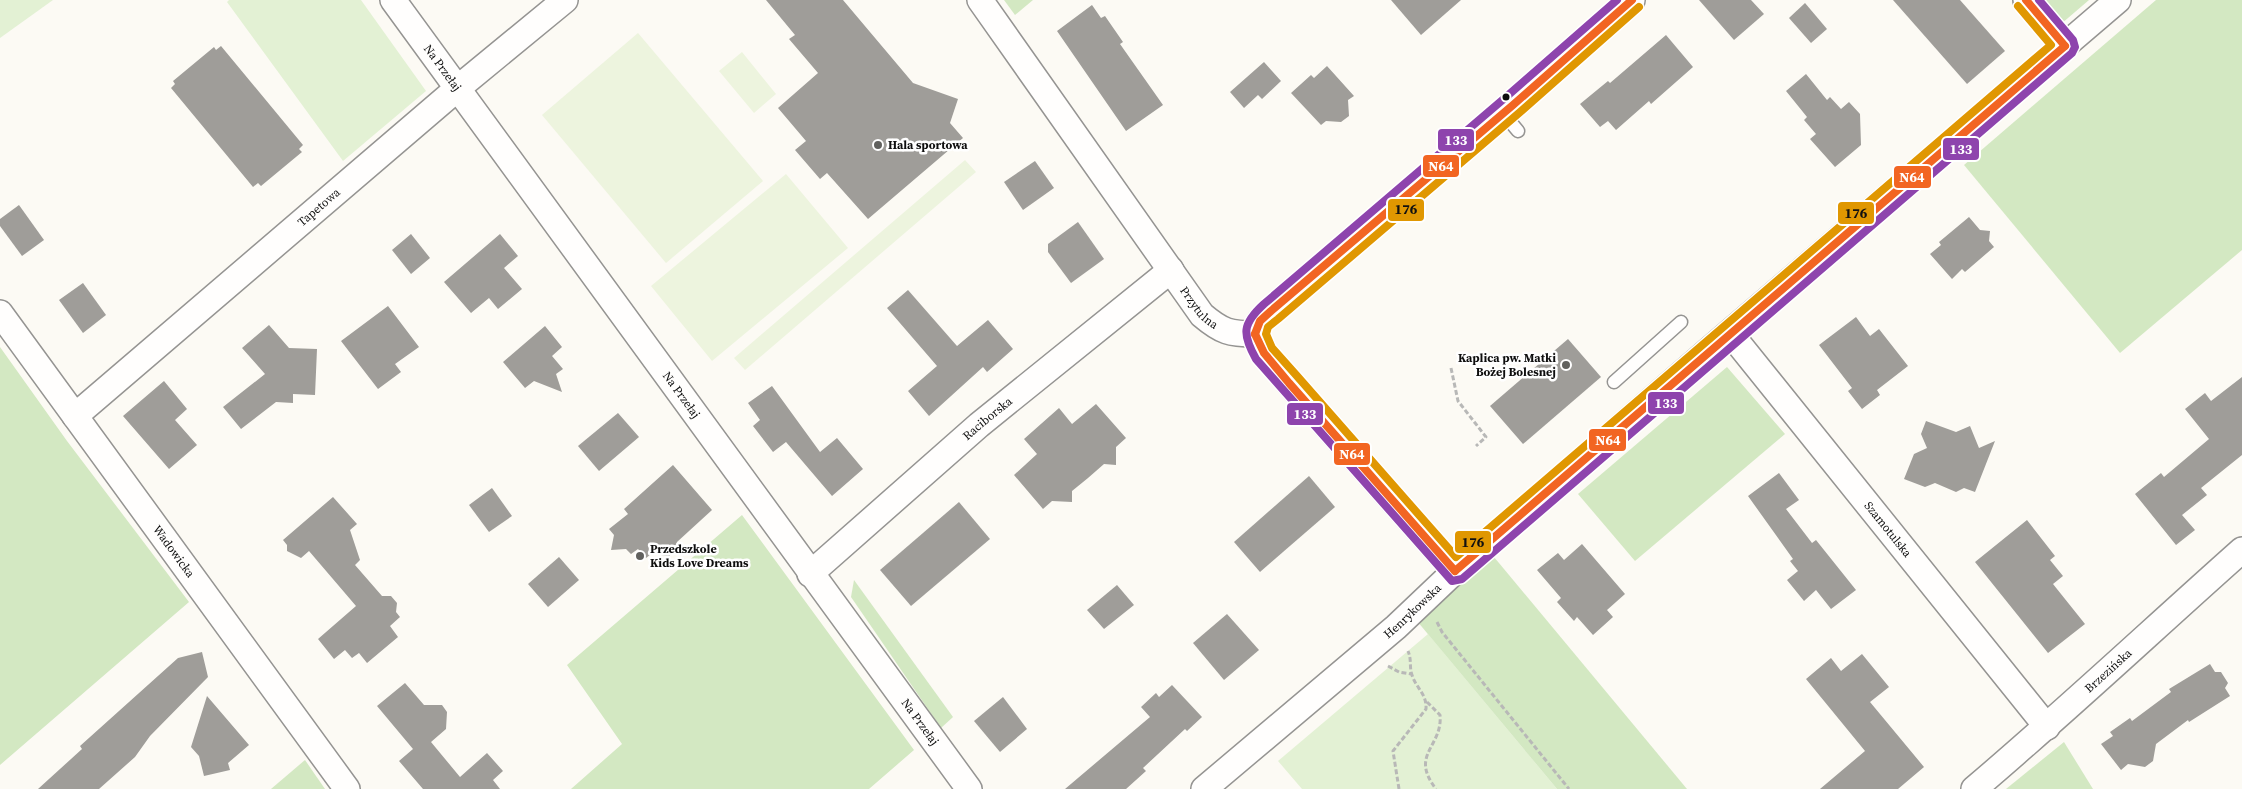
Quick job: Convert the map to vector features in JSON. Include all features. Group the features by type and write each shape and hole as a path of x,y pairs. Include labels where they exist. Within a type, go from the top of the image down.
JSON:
{"street":[{"name":"Na Przełaj","path":"393,0 810,574 969,789"},
{"name":"Tapetowa","path":"75,416 458,88 565,0"},
{"name":"Przytulna","path":"980,0 1202,315 1217,328 1232,334 1255,334"},
{"path":"1455,571 1289,383 1264,353 1257,342 1255,334 1260,320 1511,122 1632,0"},
{"path":"2026,0 2065,46"},
{"name":"Henrykowska","path":"1204,789 1396,627 1455,571 2118,0"},
{"name":"Raciborska","path":"810,574 979,425 1171,270"},
{"name":"Wadowicka","path":"0,314 347,789"},
{"name":"Szamotulska","path":"1730,333 2047,728"},
{"name":"Brzezińska","path":"1974,789 2047,728 2094,682 2242,550"}],"lane":[{"path":"1614,382 1681,322"}],"path":[{"path":"1451,368 1458,401 1486,437 1476,446"},
{"path":"1425,599 1442,632 1569,789"},
{"path":"1396,627 1411,659 1411,674 1426,701 1440,715 1441,726 1425,759 1425,772 1436,789"},
{"path":"1399,789 1393,751 1426,709 1426,701"}],"green space":[{"path":"0,0 53,0 0,38"},
{"path":"229,0 361,0 426,91 343,161 227,2"},
{"path":"1004,0 1033,0 1015,15"},
{"path":"2041,0 2089,0 2061,24"},
{"path":"2156,0 2242,0 2242,250 2120,353 1964,165"},
{"path":"638,33 763,181 666,263 542,115"},
{"path":"742,52 776,94 754,113 719,71"},
{"path":"965,160 976,172 745,370 734,358"},
{"path":"786,174 848,248 712,361 651,286"},
{"path":"0,347 67,441 189,602 0,765"},
{"path":"1727,367 1785,434 1635,561 1578,494"},
{"path":"742,515 914,750 869,789 571,789 622,744 567,665"},
{"path":"1493,556 1687,789 1557,789 1417,621"},
{"path":"854,580 953,717 941,728 851,597"},
{"path":"1428,634 1557,789 1302,789 1278,761"},
{"path":"2064,742 2093,789 2006,789"},
{"path":"305,760 325,789 271,789"}],"building":[{"path":"766,0 843,0 913,83 958,99 950,123 963,138 868,219 827,173 820,179 795,150 806,141 778,108 818,73 789,39 795,35"},
{"path":"1391,0 1461,0 1421,35"},
{"path":"1699,0 1751,0 1764,14 1734,40"},
{"path":"1893,0 1960,0 2005,51 1967,84"},
{"path":"1805,3 1827,29 1811,43 1789,18"},
{"path":"1092,5 1101,18 1105,16 1123,42 1120,44 1163,105 1126,131 1057,31"},
{"path":"1666,35 1693,67 1651,104 1649,101 1616,130 1608,121 1600,127 1580,104 1608,81 1610,83"},
{"path":"221,46 303,145 299,149 302,152 261,186 258,183 253,187 171,88 175,84 173,81 214,47 216,50"},
{"path":"1264,62 1281,81 1262,99 1258,95 1244,108 1230,92"},
{"path":"1327,66 1354,96 1348,100 1349,116 1341,122 1326,121 1321,125 1291,93 1311,75 1314,78"},
{"path":"1806,74 1827,100 1830,97 1841,109 1849,102 1860,114 1861,145 1835,167 1810,139 1816,134 1804,120 1807,117 1786,91"},
{"path":"1035,161 1054,188 1023,210 1004,182"},
{"path":"19,205 44,240 22,256 0,226 0,219"},
{"path":"1969,217 1980,230 1990,231 1989,241 1994,247 1965,272 1962,269 1952,279 1930,254 1941,245 1939,242"},
{"path":"1078,222 1104,259 1071,283 1048,252 1048,244"},
{"path":"411,234 430,258 411,274 392,250"},
{"path":"500,234 518,256 504,268 522,289 498,309 489,298 471,313 444,282"},
{"path":"83,283 106,315 83,333 59,300"},
{"path":"908,290 957,346 988,320 1013,349 987,372 983,367 929,416 908,391 937,366 887,308"},
{"path":"388,306 419,347 395,364 401,372 378,389 341,341"},
{"path":"1856,317 1870,336 1879,329 1908,366 1877,390 1880,395 1862,409 1848,391 1852,388 1819,345"},
{"path":"269,325 289,348 317,349 315,395 293,394 293,403 276,402 241,429 223,407 265,374 242,348"},
{"path":"545,326 562,347 552,356 563,369 556,374 562,392 534,381 525,388 503,362"},
{"path":"1568,339 1601,377 1523,444 1490,406"},
{"path":"2242,377 2242,455 2201,488 2207,495 2182,515 2195,530 2176,545 2135,494 2161,473 2164,477 2209,439 2185,409 2205,393 2211,401"},
{"path":"164,381 187,409 175,420 197,445 169,469 123,416"},
{"path":"772,386 820,452 837,438 863,469 832,496 786,442 773,452 753,426 760,420 748,403"},
{"path":"1096,404 1126,438 1116,447 1116,465 1104,464 1072,491 1072,502 1052,501 1043,509 1014,475 1037,454 1024,439 1059,408 1072,424"},
{"path":"618,413 639,437 599,471 578,446"},
{"path":"1926,421 1956,432 1970,426 1979,448 1995,441 1975,492 1964,488 1956,492 1935,483 1925,487 1904,479 1914,454 1927,448 1921,434"},
{"path":"673,465 712,510 677,542 676,550 669,556 651,554 646,558 638,549 631,554 626,549 611,550 614,535 609,529 628,514 624,509"},
{"path":"1779,473 1799,500 1786,509 1812,543 1816,540 1856,590 1831,609 1816,590 1804,601 1787,580 1798,571 1790,561 1793,559 1748,496"},
{"path":"1309,476 1335,507 1260,572 1234,542"},
{"path":"492,488 512,516 489,532 469,505"},
{"path":"333,497 357,524 350,530 360,560 355,565 382,596 391,596 397,603 396,612 400,617 390,626 398,637 367,663 359,653 352,658 345,650 334,659 318,639 356,606 309,551 301,558 287,551 287,545 283,540"},
{"path":"959,502 990,539 911,606 880,570"},
{"path":"2027,520 2055,556 2050,560 2063,576 2053,584 2085,624 2048,653 1975,562"},
{"path":"1582,544 1625,594 1607,610 1613,617 1593,635 1577,617 1574,621 1557,602 1561,598 1537,570 1558,553 1564,560"},
{"path":"559,557 579,580 548,607 528,584"},
{"path":"1117,585 1134,605 1104,629 1087,610"},
{"path":"1227,614 1259,650 1224,680 1193,643"},
{"path":"202,652 208,677 150,736 135,757 99,789 38,789 82,749 80,746 178,658"},
{"path":"1862,654 1889,687 1870,702 1924,767 1898,789 1820,789 1865,751 1806,679 1831,658 1841,671"},
{"path":"2210,664 2215,672 2221,672 2228,683 2225,688 2230,696 2189,722 2188,720 2156,744 2153,761 2145,767 2128,764 2121,770 2101,744 2113,736 2110,732 2130,718 2132,721 2171,692 2169,689"},
{"path":"405,683 424,705 442,705 447,712 446,729 431,742 460,777 487,753 503,771 493,780 500,789 423,789 399,761 413,749 377,706"},
{"path":"1172,685 1202,717 1187,731 1185,729 1143,768 1146,771 1126,789 1065,789 1150,717 1141,707 1156,693 1159,697"},
{"path":"207,696 249,745 228,763 230,770 204,776 199,756 191,747"},
{"path":"1003,697 1027,729 1000,752 974,721"}],"transit line":[{"name":"133","path":"1617,0 1264,304 1252,318 1246,330 1248,343 1256,359 1452,581 1462,579 2072,53 2075,47 2073,40 2039,0"},
{"name":"N64","path":"1255,334 1260,321 1271,311 1513,105 1632,0"},
{"name":"N64","path":"2026,0 2065,46"},
{"name":"176","path":"1639,7 1519,113 1268,327 1266,334 1272,348 1456,557 2051,45 2018,6"},
{"name":"N64","path":"1455,571 2065,46"},
{"name":"N64","path":"1255,334 1264,353 1289,383 1455,571"}],"place":[{"name":"Hala sportowa","path":"878,145"},
{"name":"Kaplica pw. Matki Bożej Bolesnej","path":"1566,365"},
{"name":"Przedszkole Kids Love Dreams","path":"640,556"}]}
